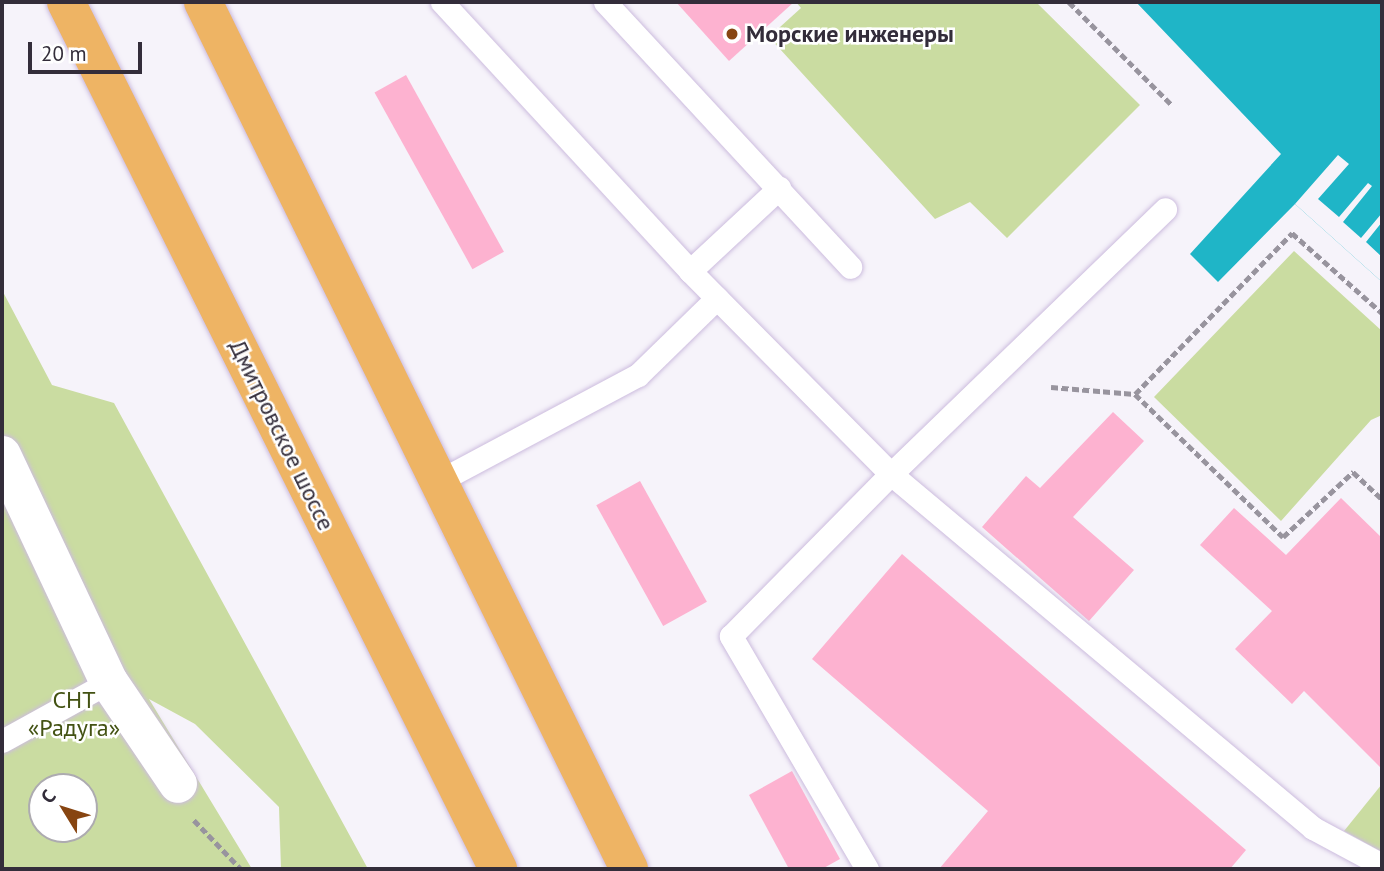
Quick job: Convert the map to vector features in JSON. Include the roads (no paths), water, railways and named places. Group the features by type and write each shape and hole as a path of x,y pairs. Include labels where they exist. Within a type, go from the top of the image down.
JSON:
{"highway":[{"name":"Дмитровское шоссе","path":"66,2 498,869"},
{"path":"202,2 441,480 628,869"}],"street":[{"path":"2,455 108,682 178,784"}],"lane":[{"path":"442,2 690,271 891,474 1313,828 1382,865"},
{"path":"605,2 850,267"},
{"path":"690,271 779,188"},
{"path":"867,869 731,636 891,474 1165,209"},
{"path":"441,480 638,375 717,298"},
{"path":"2,741 108,682"}],"water":[{"path":"1136,2 1382,2 1382,282 1295,204 1218,282 1190,254 1281,154"}],"place":[{"name":"Морские инженеры","path":"732,34"}],"park label":[{"name":"СНТ «Радуга»","path":"74,714"}]}
